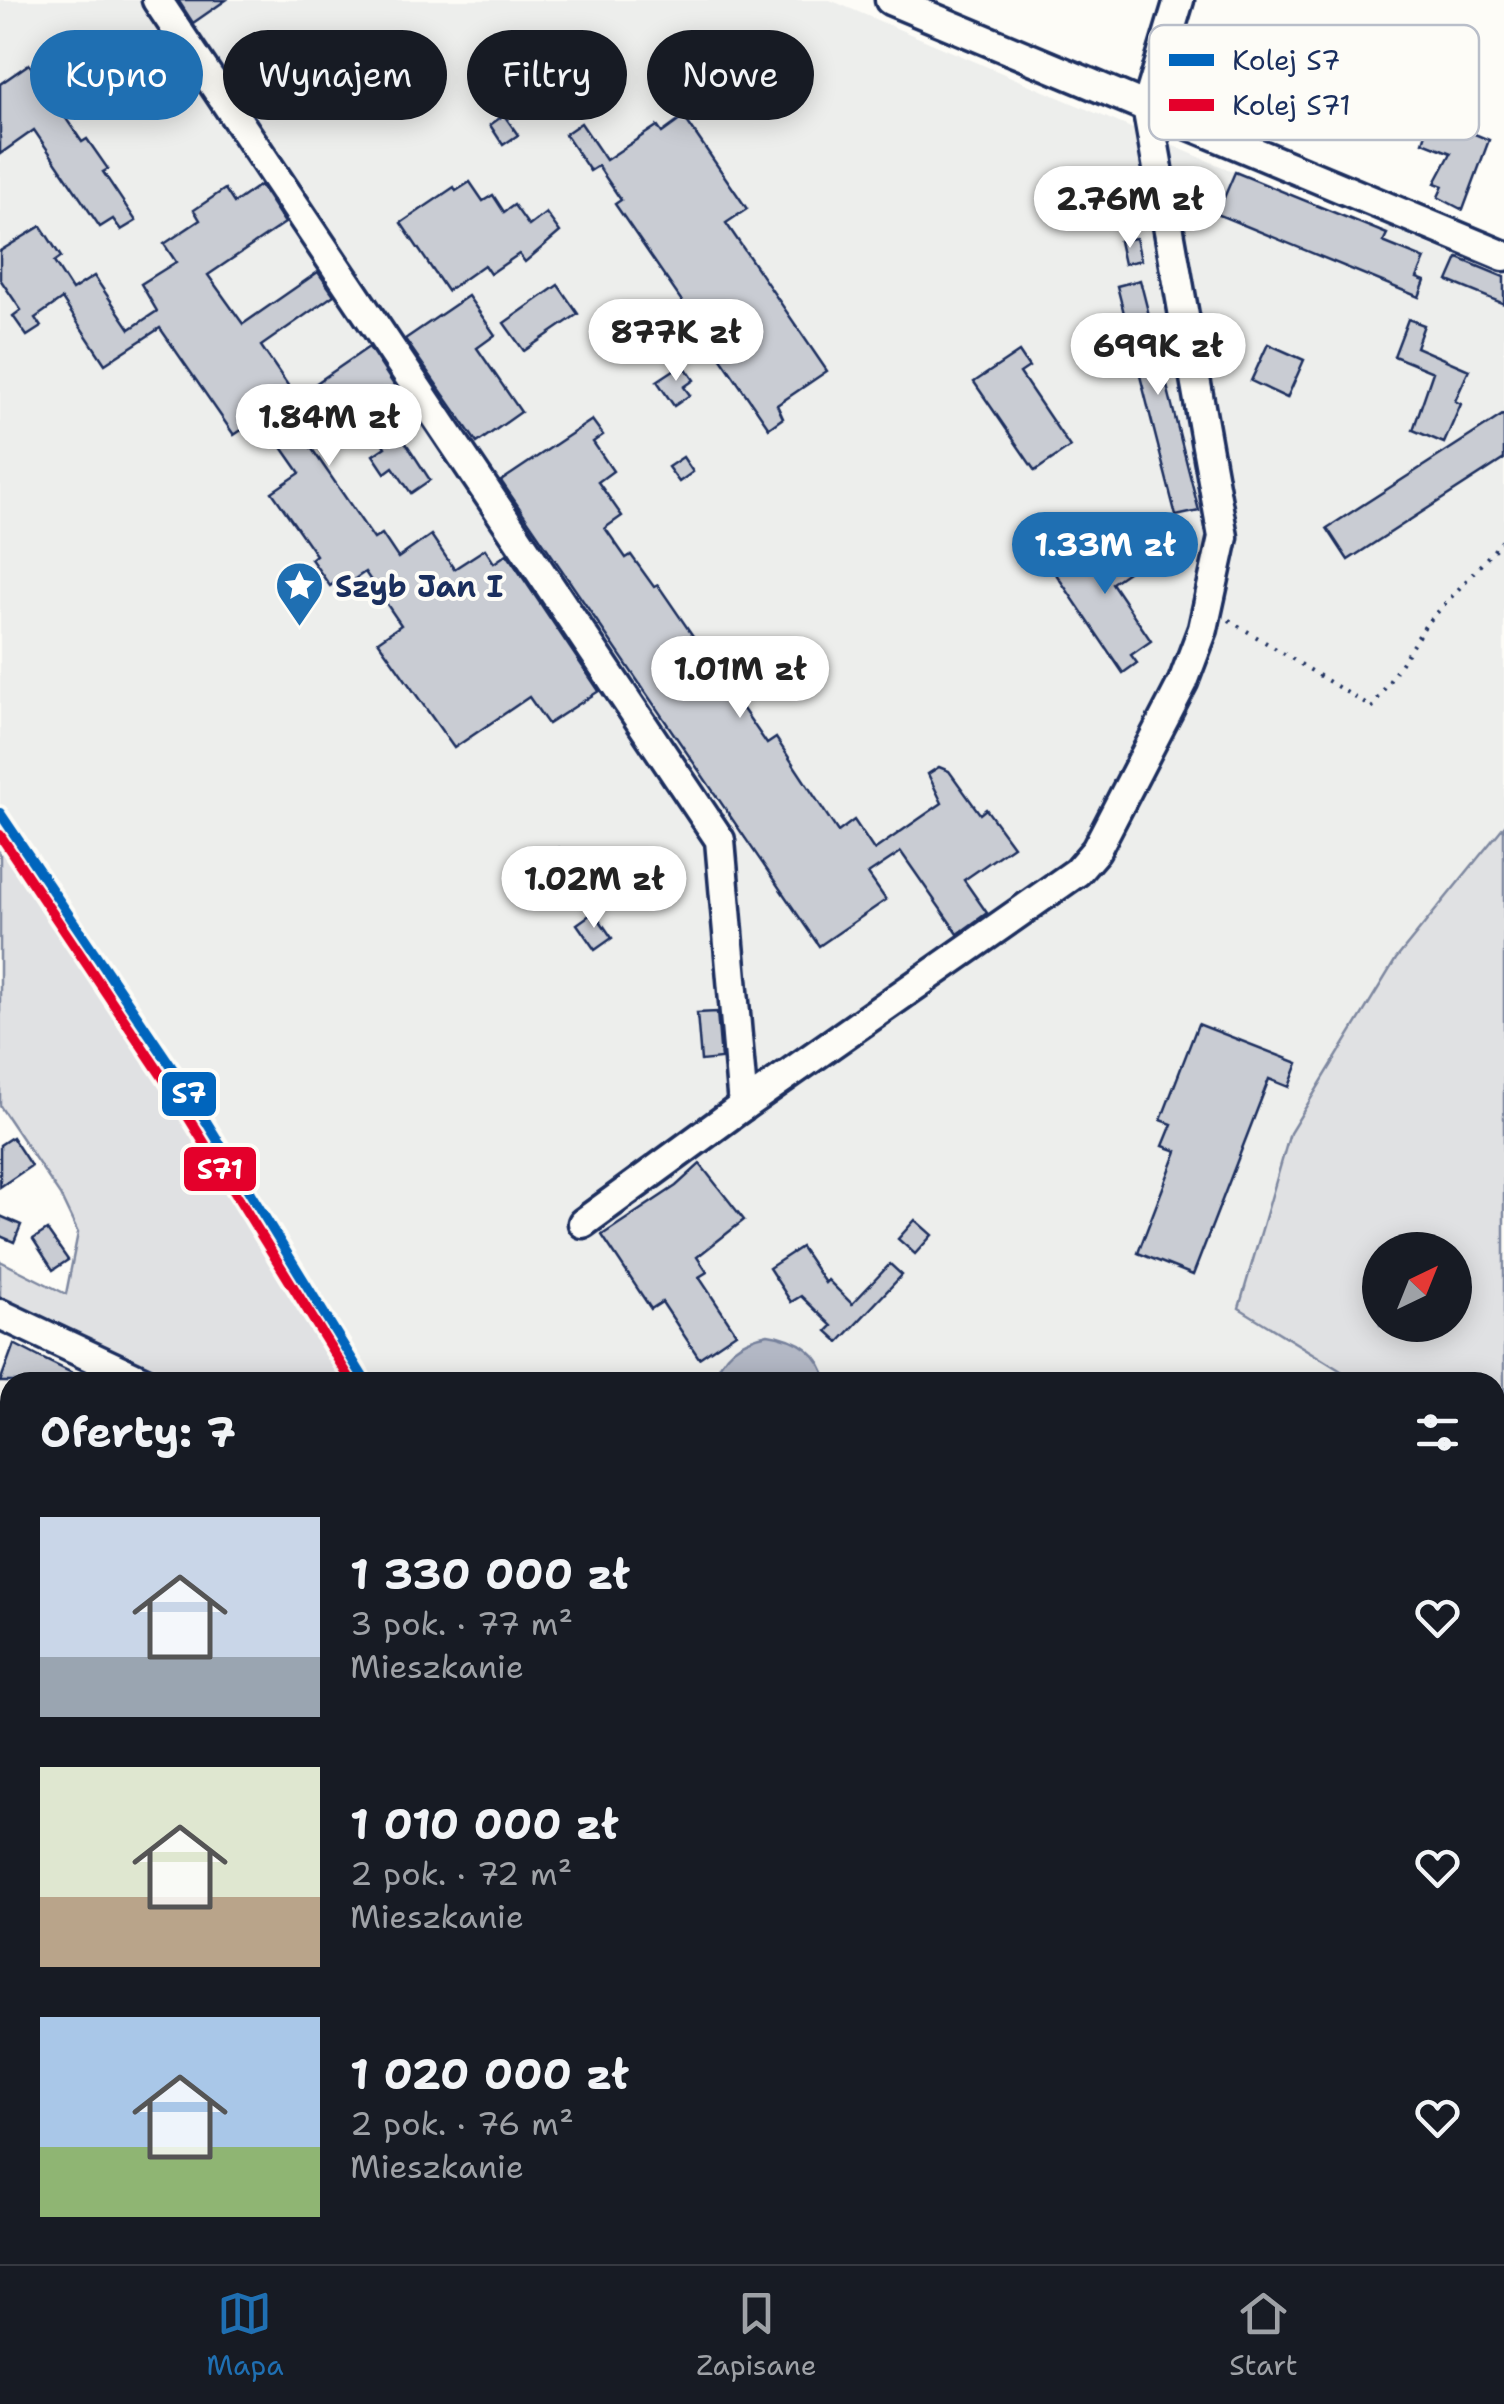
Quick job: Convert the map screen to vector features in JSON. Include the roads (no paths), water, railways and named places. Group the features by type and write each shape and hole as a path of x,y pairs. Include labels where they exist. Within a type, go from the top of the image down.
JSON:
{"street":[{"path":"158,0 720,840 743,1106"},
{"path":"890,0 1147,106"},
{"path":"1171,25 1179,0"},
{"path":"1149,99 1149,117"},
{"path":"583,1223 1077,872 1096,850 1183,682 1208,607 1223,537 1153,140"},
{"path":"1228,140 1504,256"},
{"path":"0,1314 124,1372"}],"rail line":[{"name":"S7","path":"0,813 185,1087 360,1372"},
{"name":"S71","path":"0,835 174,1094 346,1372"}],"place":[{"name":"Szyb Jan I","path":"300,628"}]}
